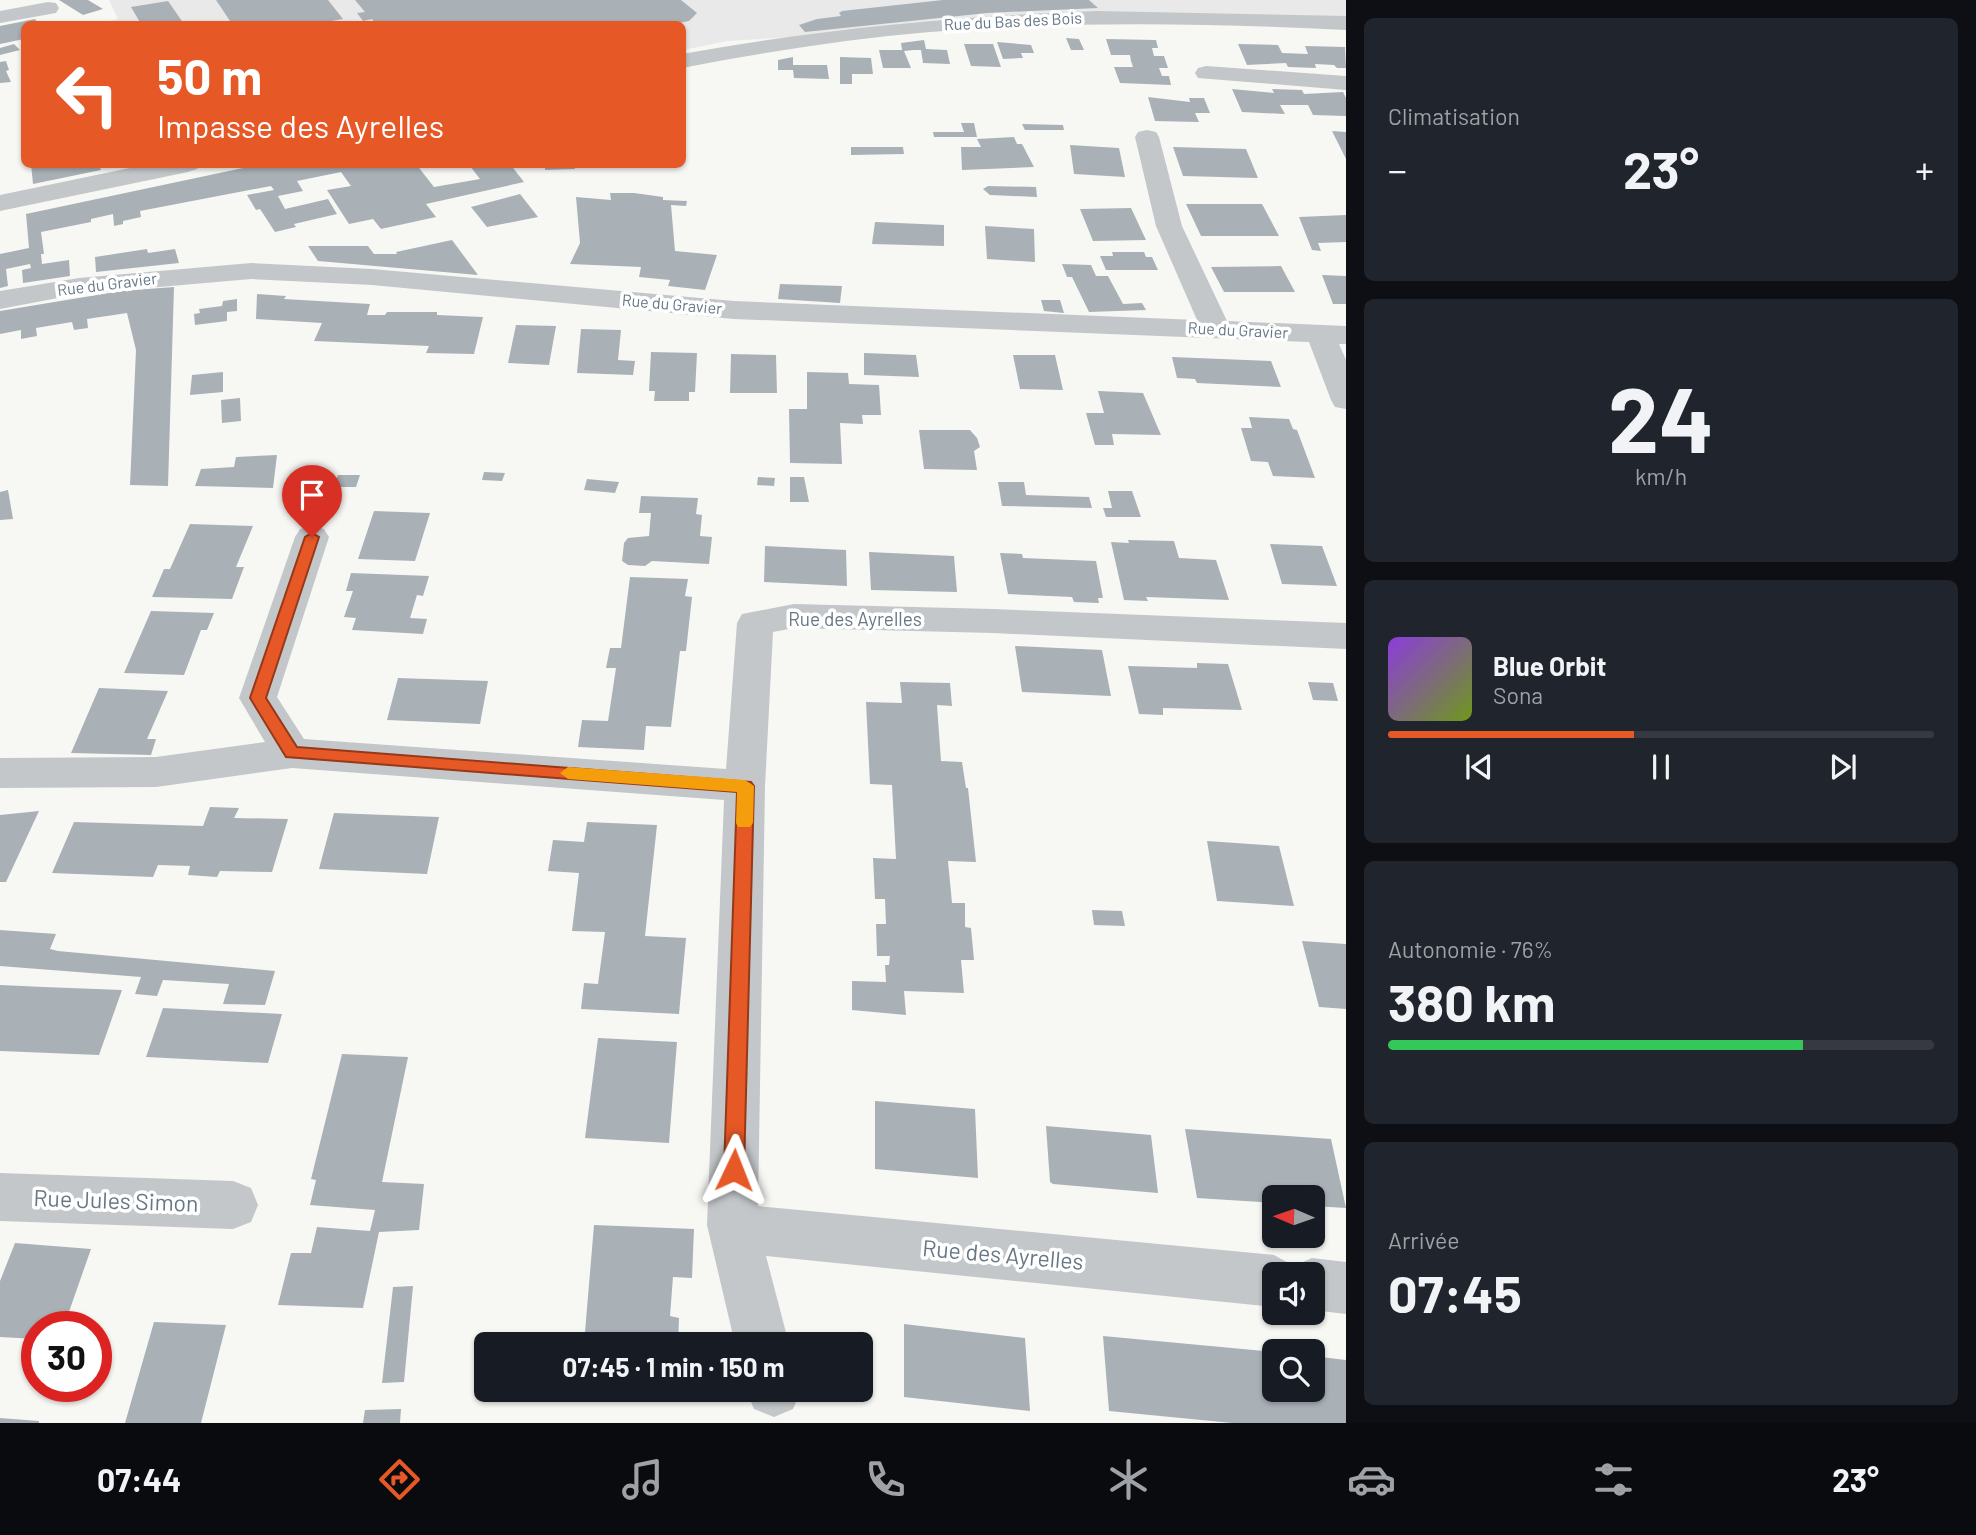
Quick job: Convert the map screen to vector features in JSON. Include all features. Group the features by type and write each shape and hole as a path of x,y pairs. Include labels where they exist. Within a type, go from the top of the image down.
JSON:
{"street":[{"path":"0,17 50,9"},
{"name":"Rue du Bas des Bois","path":"686,60 810,38 968,22 1154,16 1346,23"},
{"path":"1206,73 1346,83"},
{"path":"1147,137 1168,226 1216,328"},
{"path":"0,203 129,170 149,168"},
{"name":"Rue du Gravier","path":"0,300 79,286 251,271 372,276 734,310 1334,334"},
{"path":"1334,334 1346,400"},
{"path":"292,753 258,698 312,537"},
{"name":"Rue des Ayrelles","path":"759,1332 732,1225 745,786 755,623 807,616 1346,636"},
{"path":"0,773 156,772 292,753 745,786"},
{"name":"Rue Jules Simon","path":"0,1197 233,1205"},
{"name":"Rue des Ayrelles","path":"732,1225 774,1233 1262,1280"},
{"path":"1325,1286 1346,1288"}],"shaded area":[{"path":"109,0 1346,0 1346,17 1134,16 727,41 686,49 686,21 109,21 118,19"}],"building":[{"path":"59,0 88,0 103,9 83,15"},
{"path":"216,0 328,0 343,19 331,21 230,21"},
{"path":"355,0 681,0 697,13 686,22 363,21 357,13 365,12"},
{"path":"943,0 1089,0 1098,8 987,13 805,32 799,25 841,16 839,13 842,11"},
{"path":"168,1 182,21 139,21 131,7"},
{"path":"21,22 21,40 0,44 0,26"},
{"path":"1066,38 1079,39 1084,50 1071,50"},
{"path":"1106,39 1156,40 1158,48 1152,48 1154,56 1164,56 1168,68 1159,68 1162,76 1169,76 1171,85 1120,83 1114,67 1133,67 1130,55 1111,55"},
{"path":"924,40 926,49 947,50 950,64 923,63 921,50 914,50 904,51 911,68 883,68 879,50 902,50 901,43"},
{"path":"997,42 1031,45 1034,53 1021,53 1023,58 1003,59"},
{"path":"14,44 20,50 0,55 0,48"},
{"path":"964,44 993,44 1001,67 971,66"},
{"path":"1238,44 1278,45 1282,53 1308,54 1305,46 1345,47 1346,68 1315,64 1316,68 1288,67 1286,63 1247,65"},
{"path":"793,57 793,65 827,65 829,79 794,78 793,70 778,70 778,60"},
{"path":"840,57 871,58 873,74 852,74 852,84 840,84"},
{"path":"6,61 9,70 6,71 11,82 0,83 0,62"},
{"path":"1232,89 1274,93 1272,89 1302,90 1304,94 1343,92 1346,98 1346,116 1313,115 1308,105 1280,105 1285,114 1242,112"},
{"path":"1148,97 1190,102 1189,98 1204,98 1210,113 1195,113 1199,122 1155,121"},
{"path":"961,123 974,123 977,137 934,137 933,132 964,132"},
{"path":"1022,124 1063,125 1064,130 1025,130"},
{"path":"1332,131 1346,132 1346,159"},
{"path":"1014,137 1017,144 1022,144 1034,167 962,170 961,147 981,147 977,139"},
{"path":"1070,145 1119,148 1125,177 1074,174"},
{"path":"851,147 903,147 904,154 851,155"},
{"path":"1173,147 1246,149 1258,178 1183,176"},
{"path":"31,168 101,170 33,184"},
{"path":"243,168 419,168 434,187 480,179 472,168 513,168 524,182 426,204 436,217 381,229 373,219 349,224 327,190 351,186 341,172 297,181 303,191 278,196 285,209 328,199 337,214 294,224 296,227 275,232 247,195 274,190 271,186 140,211 141,217 114,226 113,214 91,219 91,222 41,232 44,254 41,254 42,264 69,260 70,276 23,283 22,270 31,268 30,264 6,269 8,286 0,288 0,254 29,248 26,214"},
{"path":"545,168 575,168 575,169"},
{"path":"988,186 1036,187 1037,197 990,195 983,189"},
{"path":"610,193 634,193 663,197 663,200 687,201 686,206 671,205 675,251 717,255 705,290 668,286 670,280 639,277 641,267 570,264 580,243 576,197 611,200"},
{"path":"520,194 538,217 487,227 471,207"},
{"path":"1186,204 1262,204 1279,236 1201,236"},
{"path":"1131,208 1146,240 1093,241 1080,209"},
{"path":"1346,215 1346,242 1318,243 1321,251 1312,250 1299,217"},
{"path":"875,222 944,225 944,246 872,244"},
{"path":"985,226 1034,229 1035,262 987,259"},
{"path":"452,240 478,275 318,261 308,246 368,246 374,254 397,254 396,252"},
{"path":"147,249 148,253 175,249 179,263 96,272 95,257"},
{"path":"1112,252 1144,252 1146,257 1152,257 1158,270 1106,270 1100,256 1113,256"},
{"path":"1062,264 1091,265 1096,276 1108,276 1123,304 1142,303 1146,310 1089,312 1072,277 1067,277"},
{"path":"1281,266 1295,292 1224,292 1211,267"},
{"path":"1322,275 1346,276 1346,304 1333,304"},
{"path":"780,284 842,286 840,303 778,299"},
{"path":"174,287 168,486 130,485 136,350 127,313 87,319 88,328 74,330 72,322 36,328 37,336 21,339 21,330 0,334 0,311 121,291"},
{"path":"257,294 286,296 284,299 370,304 367,315 385,315 387,312 437,312 437,315 483,317 474,354 426,353 429,346 314,341 322,323 256,319"},
{"path":"237,299 237,311 227,312 227,321 195,325 194,314 200,313 199,309 222,306 223,301"},
{"path":"1041,300 1060,300 1064,313 1044,311"},
{"path":"516,325 556,326 549,365 508,363"},
{"path":"581,329 621,330 618,360 635,361 633,375 577,373"},
{"path":"651,352 697,353 695,392 689,392 689,401 654,401 655,391 649,391"},
{"path":"864,353 916,355 919,377 864,375"},
{"path":"731,354 776,355 777,393 730,393"},
{"path":"1013,355 1055,355 1063,390 1020,389"},
{"path":"1172,357 1271,361 1281,387 1197,383 1195,379 1177,378"},
{"path":"223,372 223,392 190,395 192,375"},
{"path":"807,372 848,373 849,384 879,385 881,415 862,415 863,424 840,423 842,464 790,463 789,409 807,409"},
{"path":"1098,391 1143,393 1161,435 1112,434 1114,445 1095,445 1086,413 1104,413"},
{"path":"240,398 241,421 222,423 221,400"},
{"path":"1249,417 1289,419 1293,429 1297,430 1315,478 1273,476 1268,462 1251,461 1241,428 1252,428"},
{"path":"919,430 970,430 980,447 974,451 977,470 924,469"},
{"path":"277,455 273,488 195,486 201,469 234,467 236,457"},
{"path":"484,472 505,473 502,481 482,480"},
{"path":"338,475 360,475 356,487 333,487"},
{"path":"758,477 775,478 774,486 757,485"},
{"path":"790,477 804,477 809,502 790,502"},
{"path":"587,479 619,482 615,493 584,490"},
{"path":"998,482 1024,482 1026,495 1089,497 1092,508 1002,506"},
{"path":"8,490 13,519 0,520 0,492"},
{"path":"1108,491 1132,491 1141,517 1106,517 1103,508 1112,508"},
{"path":"641,496 698,498 696,514 702,515 700,536 712,537 709,564 652,561 645,566 628,565 622,561 624,543 628,538 649,536 651,513 639,513"},
{"path":"374,511 430,513 415,561 358,559"},
{"path":"190,524 253,526 236,567 244,567 232,599 152,597 164,569 170,569"},
{"path":"1128,540 1174,541 1179,558 1216,560 1229,600 1146,597 1148,601 1124,600 1111,542 1129,543"},
{"path":"1270,544 1322,546 1337,586 1282,584"},
{"path":"765,546 846,550 847,586 764,582"},
{"path":"869,552 954,556 957,592 871,590"},
{"path":"1000,553 1022,554 1023,558 1096,561 1103,598 1098,598 1099,603 1074,602 1072,597 1008,594"},
{"path":"351,573 429,576 423,596 417,595 410,618 427,619 423,634 352,630 356,618 344,617 353,591 346,591"},
{"path":"630,577 688,579 685,596 692,597 686,651 680,651 671,727 646,726 644,750 578,747 582,720 608,721 616,668 606,668 610,648 621,648"},
{"path":"151,611 214,613 207,630 201,630 184,675 124,673"},
{"path":"1015,646 1102,650 1111,696 1022,692"},
{"path":"1197,663 1228,664 1242,710 1163,708 1163,715 1139,714 1128,666 1197,668"},
{"path":"398,678 488,681 480,724 387,720"},
{"path":"900,682 950,683 952,706 937,705 941,761 962,762 968,788 976,862 948,861 952,903 965,903 965,927 971,928 974,960 961,960 964,993 904,991 906,1015 852,1010 852,981 886,982 885,965 889,965 890,956 877,956 876,924 886,924 885,899 875,899 873,858 896,859 892,785 870,784 866,702 902,703"},
{"path":"1308,682 1333,683 1338,701 1313,700"},
{"path":"99,688 168,691 147,739 156,739 151,755 71,753"},
{"path":"210,807 239,808 234,818 288,819 272,872 220,871 217,877 188,875 190,866 158,865 153,877 52,873 74,822 203,826"},
{"path":"39,811 6,882 0,882 0,815"},
{"path":"334,813 439,817 427,874 319,869"},
{"path":"587,822 657,825 645,936 686,938 679,1014 581,1009 584,983 598,984 605,932 572,931 579,873 548,871 553,840 584,842"},
{"path":"1207,841 1279,846 1294,906 1217,901"},
{"path":"1092,910 1122,911 1125,926 1094,925"},
{"path":"0,930 56,934 50,949 58,951 275,971 265,1005 223,1004 229,984 163,980 157,996 135,994 141,977 0,966"},
{"path":"1302,941 1346,944 1346,1009 1319,1007"},
{"path":"0,985 122,990 99,1055 0,1051"},
{"path":"163,1008 282,1014 268,1063 146,1057"},
{"path":"598,1038 677,1042 669,1143 585,1138"},
{"path":"342,1054 408,1057 382,1182 424,1184 419,1230 379,1232 363,1308 278,1305 291,1253 311,1253 317,1227 370,1231 375,1210 310,1205 316,1180 311,1179"},
{"path":"875,1101 975,1109 978,1178 875,1169"},
{"path":"1046,1126 1151,1135 1158,1193 1053,1184 1050,1182"},
{"path":"1185,1129 1331,1139 1346,1208 1325,1207 1325,1185 1262,1185 1262,1202 1197,1198"},
{"path":"594,1225 694,1229 692,1278 673,1277 670,1316 679,1318 678,1332 585,1332"},
{"path":"15,1243 91,1249 69,1311 21,1311 21,1338 0,1337 0,1281"},
{"path":"413,1286 404,1382 382,1383 393,1287"},
{"path":"154,1322 226,1325 201,1423 125,1423"},
{"path":"904,1324 1025,1338 1030,1411 904,1397"},
{"path":"1103,1336 1262,1351 1262,1402 1325,1402 1325,1358 1346,1360 1346,1423 1232,1423 1109,1411"},
{"path":"401,1409 400,1423 363,1423 365,1410"},
{"path":"0,1418 39,1421 39,1423 0,1423"}],"slow traffic":[{"path":"568,773 745,786 744,823"}],"route":[{"path":"312,537 258,698 292,753 745,786 734,1170"}]}
